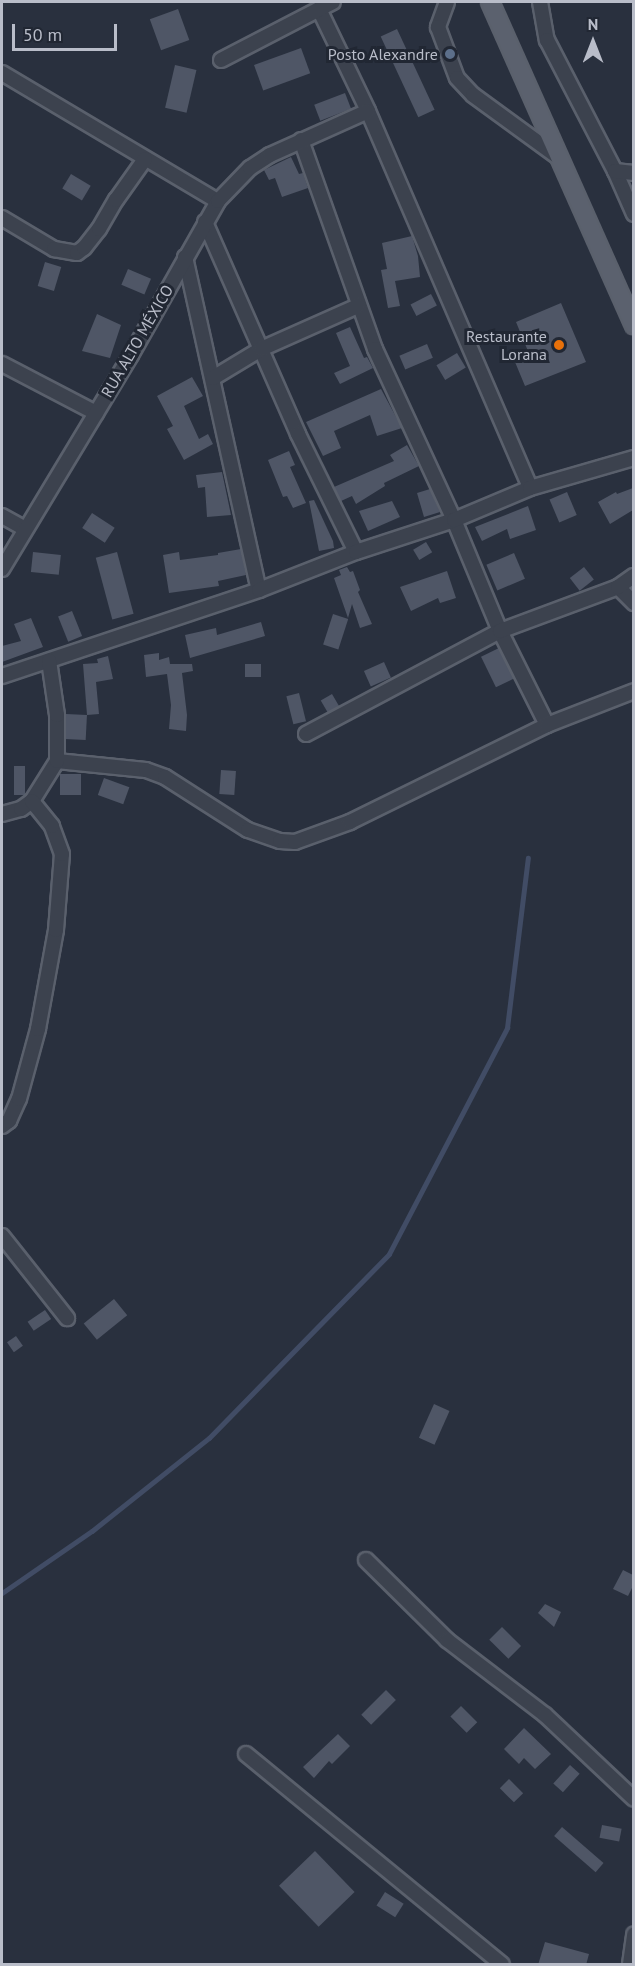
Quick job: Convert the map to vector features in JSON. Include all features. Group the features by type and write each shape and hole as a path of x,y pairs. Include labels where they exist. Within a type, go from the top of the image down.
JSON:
{"main road":[{"path":"490,2 633,325"}],"street":[{"path":"221,60 333,2"},
{"path":"447,2 438,27 458,78 472,95 558,157"},
{"path":"540,2 547,40 615,171 633,214"},
{"path":"319,9 368,111 530,488"},
{"path":"2,73 218,201"},
{"name":"RUA ALTO MÉXICO","path":"2,569 96,413 218,201 250,168 300,140 368,111"},
{"path":"300,140 358,306 454,520 500,631 547,725"},
{"path":"2,218 54,249 77,253 99,229 145,159"},
{"path":"615,171 633,173"},
{"path":"205,222 298,434 356,552"},
{"path":"185,257 259,590"},
{"path":"213,378 261,349 358,306"},
{"path":"2,364 96,413"},
{"path":"2,676 259,590 356,552 454,520 530,488 633,458"},
{"path":"2,516 25,529"},
{"path":"306,734 500,631 618,587 633,576"},
{"path":"618,587 633,603"},
{"path":"2,814 21,808 32,801 57,761 57,715 49,661"},
{"path":"57,761 146,770 165,777 249,830 271,839 295,842 309,839 350,822 547,725 633,691"},
{"path":"2,1126 9,1121 19,1099 38,1029 56,930 62,854 52,826 32,801"},
{"path":"2,1236 67,1318"},
{"path":"366,1560 455,1647 545,1715 633,1799"},
{"path":"246,1754 502,1965"},
{"path":"630,1965 633,1934"}],"building":[{"path":"178,9 189,40 161,50 150,19"},
{"path":"397,29 435,110 418,117 381,37"},
{"path":"301,48 310,73 263,90 254,65"},
{"path":"175,65 196,70 187,113 165,108"},
{"path":"345,93 351,109 320,121 314,105"},
{"path":"291,157 299,174 303,173 308,188 282,197 275,178 269,180 264,170"},
{"path":"71,174 91,186 82,200 62,189"},
{"path":"412,236 418,256 420,277 395,281 400,306 388,308 381,270 387,269 382,243"},
{"path":"45,262 61,267 54,291 38,286"},
{"path":"128,269 151,279 144,294 121,285"},
{"path":"431,294 437,306 416,316 411,304"},
{"name":"Restaurante Lorana","path":"561,303 586,362 525,386 515,362 530,356 516,322"},
{"path":"97,314 121,325 110,358 82,351"},
{"path":"350,327 364,358 367,357 373,368 340,384 334,373 350,366 336,333"},
{"path":"427,344 433,358 405,370 399,356"},
{"path":"457,353 466,368 445,380 436,365"},
{"path":"192,377 203,396 184,406 199,439 208,434 213,444 184,460 167,429 173,426 157,396"},
{"path":"381,389 402,428 377,436 370,415 334,431 341,448 323,456 306,422"},
{"path":"407,445 419,466 384,483 385,486 356,504 352,496 341,501 334,487 394,461 390,455"},
{"path":"289,451 295,465 290,467 306,503 293,508 287,496 283,497 268,460"},
{"path":"222,472 231,515 207,517 205,487 198,488 196,475"},
{"path":"633,488 633,510 610,524 598,502 616,492 617,494"},
{"path":"430,489 440,512 424,517 417,493"},
{"path":"567,492 577,515 559,522 550,499"},
{"path":"314,500 334,548 319,551 309,501"},
{"path":"392,501 400,517 368,531 359,511"},
{"path":"528,506 536,530 510,539 507,529 482,541 475,527"},
{"path":"92,513 115,528 105,543 82,528"},
{"path":"426,542 432,552 419,560 413,550"},
{"path":"241,549 246,575 218,581 219,586 169,593 163,555 179,552 180,560 218,555 218,553"},
{"path":"33,552 61,555 59,575 31,572"},
{"path":"117,552 134,614 112,620 96,558"},
{"path":"514,553 525,579 497,590 486,565"},
{"path":"347,567 350,572 353,571 360,590 358,592 372,624 360,628 352,604 348,618 334,578 341,575 339,570"},
{"path":"584,567 594,580 580,591 570,578"},
{"path":"447,571 456,598 440,603 438,598 411,611 400,587"},
{"path":"72,611 82,636 68,642 58,617"},
{"path":"333,614 348,619 338,649 323,644"},
{"path":"31,618 43,647 2,662 2,646 21,641 14,624"},
{"path":"261,622 265,636 190,658 185,635 216,628 217,635"},
{"path":"499,648 514,679 496,687 481,657"},
{"path":"159,653 159,660 169,657 170,664 192,664 193,671 182,673 187,715 186,731 169,729 171,705 167,674 146,677 144,655"},
{"path":"108,656 113,679 96,682 99,714 87,715 83,664 98,663 97,659"},
{"path":"384,662 391,678 371,686 364,671"},
{"path":"245,664 261,664 261,677 245,677"},
{"path":"299,693 306,721 293,724 286,696"},
{"path":"332,694 339,706 328,713 321,700"},
{"path":"66,714 87,715 86,740 65,739"},
{"path":"14,766 25,766 25,795 14,795"},
{"path":"221,770 236,771 234,795 219,794"},
{"path":"60,774 81,774 81,795 60,795"},
{"path":"104,778 129,787 123,804 98,795"},
{"path":"114,1299 127,1315 97,1340 84,1324"},
{"path":"45,1310 51,1319 34,1331 28,1322"},
{"path":"16,1336 23,1346 14,1352 7,1342"},
{"path":"434,1404 450,1411 434,1445 419,1438"},
{"path":"623,1570 633,1575 633,1586 628,1596 613,1589"},
{"path":"545,1604 561,1612 554,1627 538,1613"},
{"path":"502,1627 521,1646 508,1659 489,1640"},
{"path":"386,1690 396,1700 371,1725 361,1715"},
{"path":"461,1706 477,1722 467,1733 450,1717"},
{"path":"524,1728 551,1754 535,1769 524,1758 519,1764 504,1749"},
{"path":"338,1734 350,1746 332,1764 329,1761 314,1778 303,1767"},
{"path":"570,1765 580,1774 563,1792 553,1784"},
{"path":"509,1779 523,1793 514,1802 500,1788"},
{"path":"602,1825 622,1829 619,1842 600,1838"},
{"path":"562,1827 604,1863 596,1872 554,1836"},
{"path":"315,1851 355,1892 319,1927 279,1886"},
{"path":"385,1892 404,1904 395,1917 377,1906"},
{"path":"545,1942 589,1954 586,1965 538,1965"}],"waterway":[{"path":"2,1593 92,1531 209,1438 389,1254 507,1028 528,858"}],"place":[{"name":"Posto Alexandre","path":"450,54"},
{"name":"Restaurante Lorana","path":"559,345"}]}
